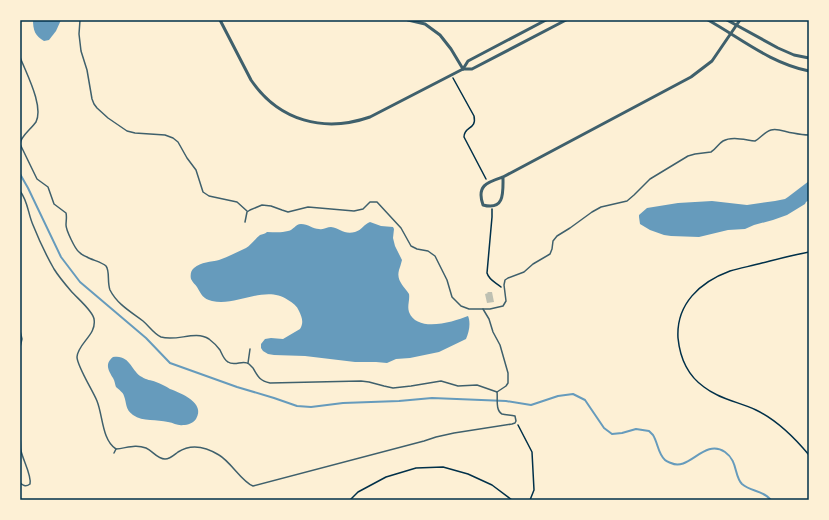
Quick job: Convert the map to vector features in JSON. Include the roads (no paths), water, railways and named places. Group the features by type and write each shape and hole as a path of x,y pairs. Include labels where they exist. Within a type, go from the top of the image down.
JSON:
{"street":[{"path":"220,20 255,86 269,100 276,106 292,115 309,121 330,124 361,121 379,113 451,74 463,69 472,69 566,20"},
{"path":"408,20 425,24 440,35 452,48 463,69"},
{"path":"463,69 468,61 546,20"},
{"path":"708,20 744,43 776,60 793,67 809,71"},
{"path":"728,20 778,48 794,55 809,58"},
{"path":"503,177 503,196 501,201 495,206 484,205 481,200 481,193 482,189 488,182 503,177 691,78 712,61 740,20"}],"lane":[{"path":"80,20 79,34 81,52 87,70 92,99 97,108 108,118 127,131 165,135 174,138 196,170 203,192 209,196 237,202 248,212"},
{"path":"20,56 35,96 39,112 36,122 21,139 20,144 37,179 48,187 54,204 66,213 67,230 77,249 83,255 104,265 107,269 108,285 115,298 159,336 172,338 197,336 204,337 217,346 226,360 230,363 248,363 258,378 270,383 365,381 393,388 441,381 458,386 477,385 496,392"},
{"path":"245,222 248,212 258,206 265,205 288,212 308,207 354,211 365,208 370,202 377,202 401,228 411,246 428,251 435,256 447,280 451,293 461,306 465,308 496,308 502,306 506,301 504,285 505,280 524,272 550,254 554,238 560,233 599,208 630,199 650,179 688,156 711,152 719,144 726,140 740,138 754,141 765,132 771,130 809,135"},
{"path":"20,191 26,200 30,219 53,268 76,297 92,312 95,322 94,328 77,355 78,363 97,402 106,436 110,444 116,449"},
{"path":"483,309 489,319 493,332 500,346 508,373 508,383 496,392"},
{"path":"20,331 22,339 20,347"},
{"path":"248,363 250,349"},
{"path":"116,449 132,446 141,447 149,450 160,458 166,459 185,448 204,448 226,459 247,482 253,486 441,436 515,423 515,416 502,414 499,412 496,392"},
{"path":"20,438 23,458 31,479 30,484 26,486 23,486 20,483"},
{"path":"114,453 116,449"}],"water":[{"path":"33,20 61,20 56,31 49,40 44,41 38,37 35,32"},
{"path":"809,181 809,200 805,204 787,215 745,229 728,230 699,237 671,236 650,230 640,224 639,215 647,208 678,203 712,201 747,205 775,201 785,199"},
{"path":"370,222 381,226 393,227 394,229 393,238 395,246 402,260 398,274 401,283 409,294 408,310 413,318 419,322 436,324 454,321 468,316 469,328 466,339 439,352 410,358 396,359 387,363 355,362 305,356 268,354 261,348 261,344 265,339 283,339 300,329 302,318 295,305 279,296 270,294 231,301 212,301 203,296 191,279 191,271 197,266 203,263 222,259 246,248 260,235 267,232 288,231 301,224 317,229 331,227 351,233 357,231"},
{"path":"113,357 119,357 127,360 138,374 144,378 162,384 186,396 198,408 196,419 189,424 179,425 164,421 141,419 130,413 122,392 116,387 114,379 108,368 109,362"}],"waterway":[{"path":"20,174 61,257 80,282 146,338 170,363 237,387 297,406 311,407 343,403 432,398 506,401 531,405 558,396 573,394 585,400 604,428 612,434 636,429 649,431 655,438 661,455 668,462 678,465 710,449 717,449 725,452 732,460 742,484 764,494 771,500"}]}
